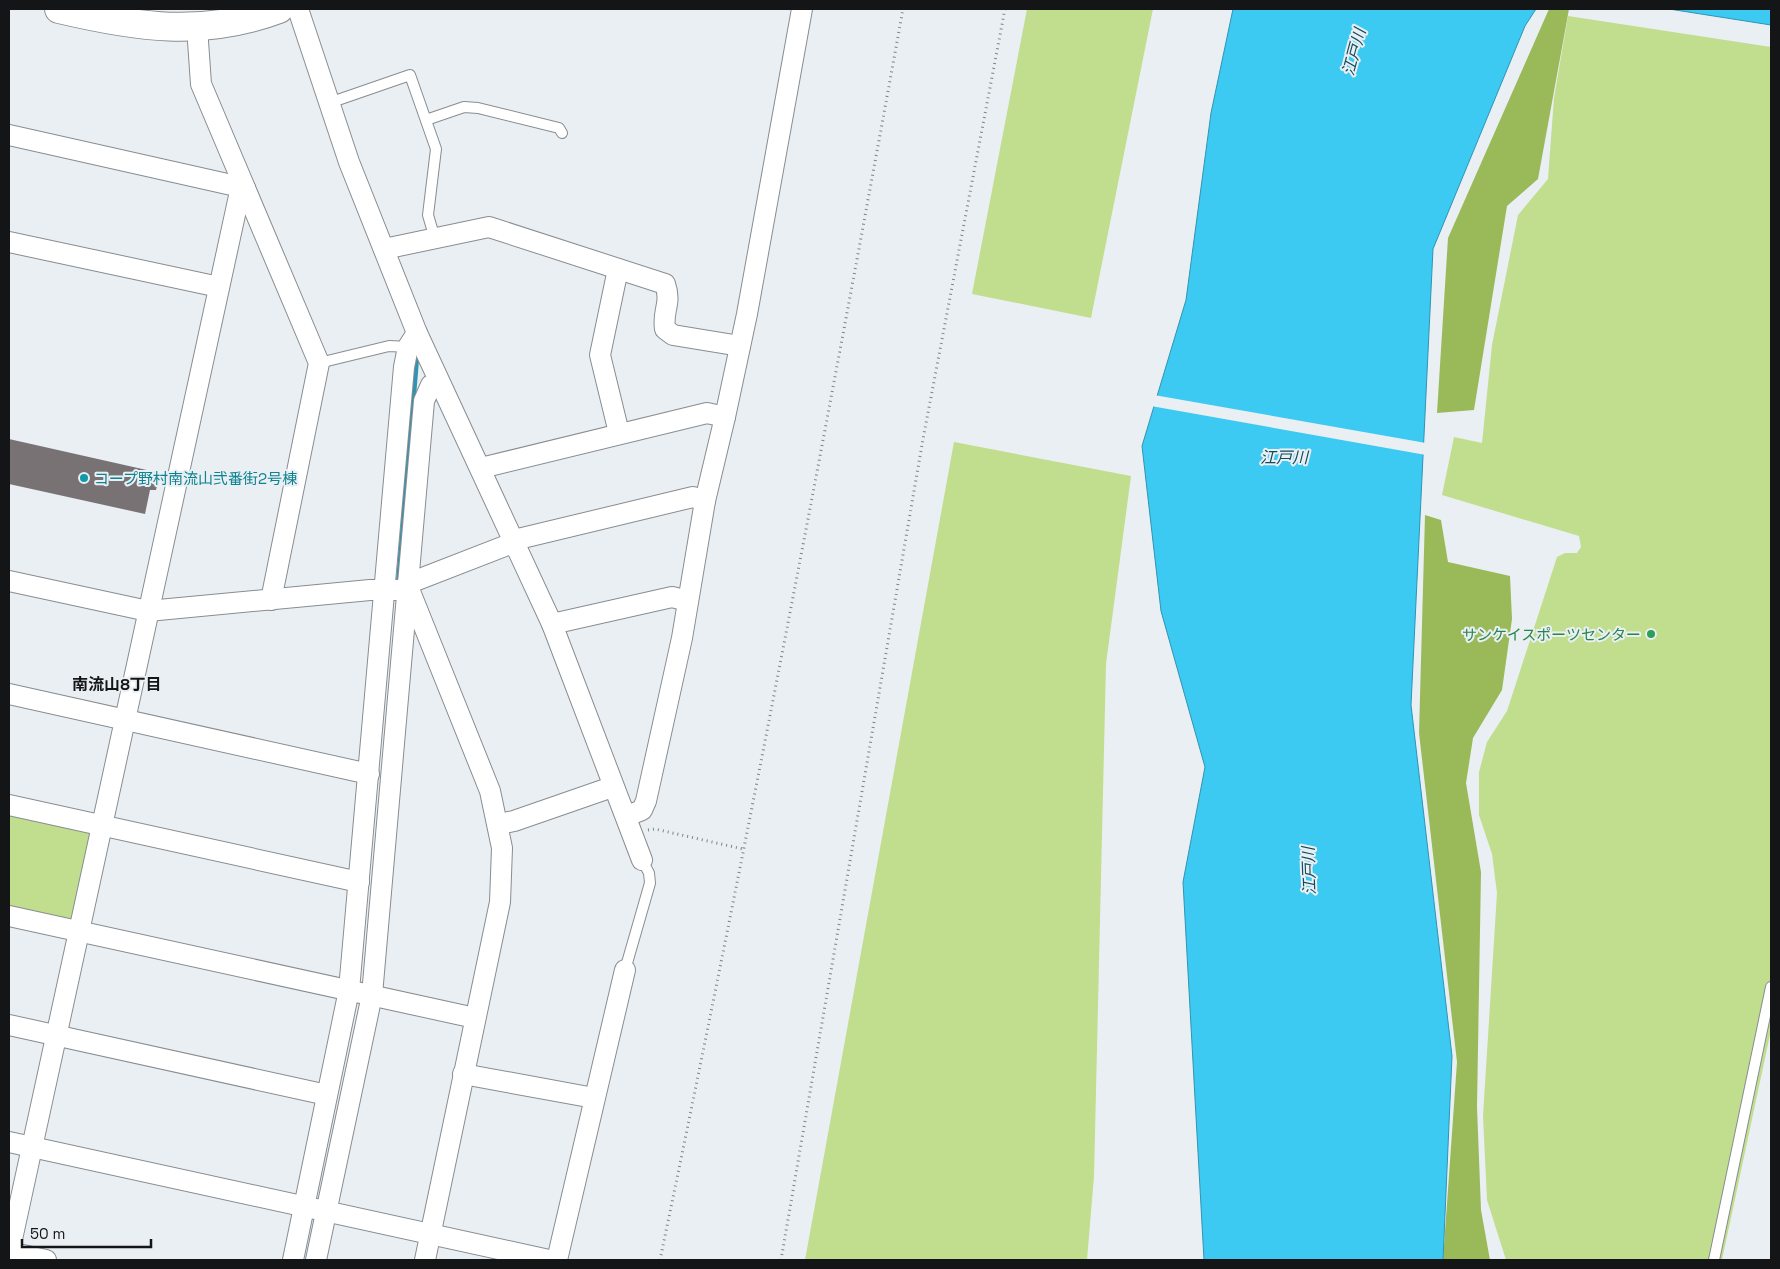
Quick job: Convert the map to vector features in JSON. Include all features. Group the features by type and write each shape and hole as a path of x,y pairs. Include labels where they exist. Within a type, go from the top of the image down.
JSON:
{"street":[{"path":"59,9 144,26 197,28 279,9"},
{"path":"298,9 349,162 384,249 413,340 439,382 481,468 552,624 612,787 630,824 642,860"},
{"path":"630,824 642,810 646,801 682,638 705,501 740,346 802,9"},
{"path":"197,28 201,84 319,363 271,600"},
{"path":"9,135 243,187"},
{"path":"46,1260 9,1252 101,826 126,720 148,611 243,187"},
{"path":"384,249 489,227 665,284 669,296 664,320 665,329 673,335 740,346"},
{"path":"9,242 219,288"},
{"path":"618,269 600,355 619,433"},
{"path":"293,1260 349,990 386,590 404,367 413,340"},
{"path":"316,1260 372,995 406,587 424,402 430,385 439,382"},
{"path":"481,468 619,433 707,414 725,417"},
{"path":"9,581 148,611 386,590 406,587 514,541 693,497 705,501"},
{"path":"406,587 468,730 490,791 499,824 502,848 500,902 425,1260"},
{"path":"552,624 672,597 688,601"},
{"path":"9,694 369,774"},
{"path":"499,824 514,821 612,787"},
{"path":"9,805 359,882"},
{"path":"9,916 475,1018"},
{"path":"557,1260 594,1098 626,970"},
{"path":"9,1025 327,1095"},
{"path":"463,1074 594,1098"},
{"path":"9,1142 549,1260"}],"lane":[{"path":"329,103 410,75 436,149 428,215 435,239"},
{"path":"426,120 464,107 478,108 560,128 562,133"},
{"path":"319,363 413,340"},
{"path":"626,970 650,883 649,873 642,860"},
{"path":"1714,1260 1771,987"}],"path":[{"path":"660,1260 787,634 820,446 903,9"},
{"path":"781,1260 923,439 1005,9"},
{"path":"630,824 743,848"}],"green space":[{"path":"1027,9 1153,9 1091,318 972,294"},
{"path":"1549,9 1569,9 1538,179 1507,206 1474,410 1437,413 1448,238"},
{"name":"サンケイスポーツセンター","path":"1568,16 1771,47 1771,1030 1722,1260 1506,1260 1487,1200 1483,1116 1497,893 1492,854 1479,815 1479,772 1487,742 1507,711 1557,557 1565,553 1577,553 1581,547 1579,536 1442,495 1454,437 1482,443 1492,345 1518,215 1548,179 1554,98"},
{"path":"954,442 1131,476 1106,664 1094,1176 1087,1260 805,1260"},
{"path":"1425,515 1441,520 1448,562 1510,576 1512,619 1502,690 1473,738 1466,783 1481,872 1477,1107 1481,1210 1490,1260 1443,1260 1457,1062 1419,733"},
{"path":"9,813 90,832 72,924 9,908"}],"water":[{"name":"江戸川","path":"1233,9 1536,9 1525,26 1433,249 1411,705 1452,1056 1443,1260 1204,1260 1183,882 1205,767 1161,611 1142,446 1186,300 1211,113"},
{"path":"1669,9 1771,9 1771,25"}],"pier":[{"path":"1154,395 1426,443 1426,455 1151,406"}],"building":[{"name":"コープ野村南流山弐番街2号棟","path":"9,439 160,473 156,490 150,490 145,514 9,484"}],"waterway":[{"path":"398,587 417,354"}],"place":[{"name":"コープ野村南流山弐番街2号棟","path":"84,478"},
{"name":"サンケイスポーツセンター","path":"1651,634"}],"district":[{"name":"南流山8丁目","path":"117,684"}]}
